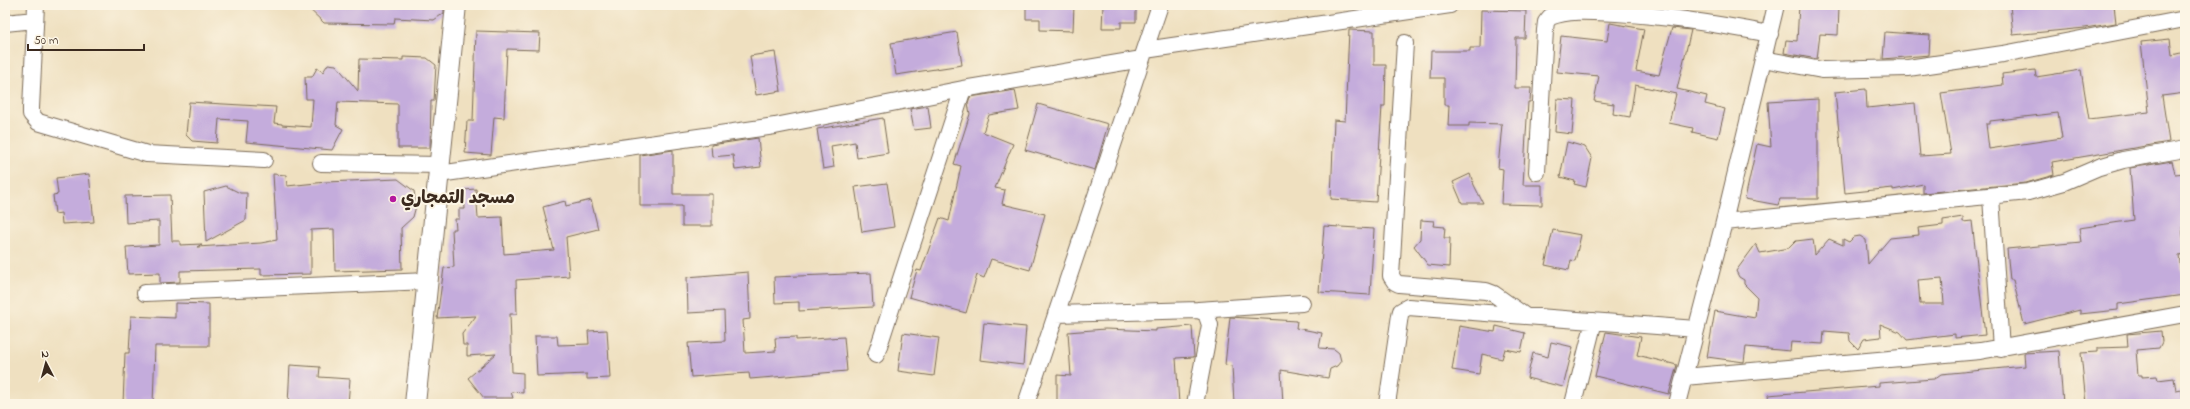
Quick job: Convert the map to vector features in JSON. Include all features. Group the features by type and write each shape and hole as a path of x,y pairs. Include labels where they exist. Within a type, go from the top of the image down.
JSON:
{"street":[{"path":"415,404 456,5"},
{"path":"1026,404 1160,5"},
{"path":"321,163 439,169 775,126 1143,54 1450,5"},
{"path":"1677,404 1724,222 1776,5"},
{"path":"1537,172 1545,30 1546,22 1550,17 1582,11 1647,15 1706,22 1770,34"},
{"path":"5,23 36,13 31,114 38,122 147,154 264,160"},
{"path":"1763,59 1822,70 1908,68 2003,54 2185,19"},
{"path":"1405,43 1391,276 1395,282 1399,284 1486,291 1494,294 1525,316"},
{"path":"876,355 962,89"},
{"path":"1724,222 1991,198 2028,192 2057,184 2099,167 2123,160 2185,150"},
{"path":"1991,198 2001,349"},
{"path":"145,293 428,281"},
{"path":"1056,314 1198,310 1302,303"},
{"path":"1387,404 1400,315 1404,309 1408,307 1696,329"},
{"path":"1195,404 1210,325 1206,313 1198,310"},
{"path":"1684,377 2001,349 2185,314"},
{"path":"1573,404 1594,321"}],"building":[{"path":"305,5 444,5 444,13 434,20 395,18 394,24 324,23"},
{"path":"1026,5 1074,5 1073,31 1040,30 1040,19 1026,19"},
{"path":"1103,5 1136,5 1136,22 1121,22 1121,28 1102,28"},
{"path":"1799,5 1839,6 1838,35 1820,34 1817,59 1784,53 1786,40 1797,41"},
{"path":"2010,5 2114,5 2116,23 2085,28 2013,35"},
{"path":"1481,10 1526,11 1525,38 1516,38 1515,88 1531,88 1530,102 1528,102 1523,185 1542,185 1542,205 1501,204 1503,169 1498,168 1502,124 1469,123 1469,126 1448,126 1449,105 1444,105 1444,78 1430,78 1431,51 1470,51 1470,48 1480,48"},
{"path":"1610,23 1644,29 1636,71 1659,75 1672,28 1691,30 1677,89 1707,96 1705,104 1725,109 1718,138 1692,132 1693,128 1669,123 1676,94 1635,85 1630,117 1613,114 1614,104 1594,101 1599,76 1557,72 1561,36 1607,41"},
{"path":"1349,30 1374,31 1374,65 1386,65 1385,106 1382,106 1376,202 1331,199 1334,120 1345,121"},
{"path":"476,31 540,33 539,50 507,49 504,118 494,117 491,155 465,153 467,121 473,121"},
{"path":"957,32 962,65 896,75 891,43"},
{"path":"1885,32 1930,35 1929,55 1883,59"},
{"path":"2170,39 2172,55 2185,52 2185,93 2162,96 2169,142 2052,162 2054,175 2026,183 1923,193 1923,184 1893,190 1893,188 1845,193 1835,92 1866,89 1867,108 1915,103 1920,156 1951,154 1941,93 2003,85 2002,74 2035,70 2036,77 2081,70 2089,119 2149,112 2141,42","holes":["2058,113 2062,138 1989,149 1986,124 1990,124 1990,121"]},
{"path":"775,52 781,91 756,95 750,56"},
{"path":"403,57 427,58 436,65 434,101 431,101 430,148 398,148 398,104 338,102 336,125 343,129 332,150 246,142 248,121 219,119 217,143 192,141 186,135 189,102 276,107 274,123 311,127 313,99 306,99 305,77 312,77 317,68 323,72 328,64 336,65 358,91 359,59 403,60"},
{"path":"1015,90 1019,110 989,115 983,132 1013,144 995,188 1005,190 1002,204 1045,214 1030,270 991,259 984,278 977,275 966,313 909,297 917,270 921,271 940,218 949,221 961,166 954,164 970,114 968,103 970,97"},
{"path":"1557,99 1575,100 1572,134 1555,132"},
{"path":"1818,99 1818,199 1780,199 1778,205 1745,199 1757,144 1771,147 1768,102"},
{"path":"1038,104 1108,124 1095,170 1025,150"},
{"path":"928,106 931,128 914,130 910,109"},
{"path":"883,118 888,153 857,158 855,142 831,146 834,167 823,169 817,129"},
{"path":"758,138 761,167 735,170 733,155 712,157 711,145"},
{"path":"1567,142 1585,147 1592,158 1586,187 1574,184 1575,181 1560,177"},
{"path":"673,150 673,194 712,194 712,226 682,226 682,206 640,206 640,155"},
{"path":"2172,161 2175,174 2185,173 2185,227 2182,227 2185,254 2179,255 2184,295 2118,304 2118,310 2080,314 2080,310 2024,324 2013,280 2010,280 2007,249 2081,242 2079,228 2134,220 2130,168"},
{"path":"89,174 94,222 62,224 61,213 55,214 53,195 58,194 56,178"},
{"path":"273,174 286,175 287,186 326,182 398,179 414,191 416,206 413,217 401,228 402,269 335,271 334,229 311,230 311,274 261,275 261,269 180,271 180,282 160,283 160,273 128,274 126,247 159,245 159,221 126,223 125,196 170,195 172,241 180,241 180,245 202,244 197,247 261,243 277,240"},
{"path":"1470,174 1483,203 1462,203 1453,182"},
{"path":"887,183 894,227 862,232 855,187"},
{"path":"226,186 240,193 247,193 246,220 206,242 204,192"},
{"path":"476,189 478,218 502,217 504,254 554,250 543,207 565,201 566,206 591,200 598,229 566,237 569,276 516,280 517,314 510,314 512,372 523,373 523,393 511,392 513,398 484,398 468,378 496,354 467,356 467,345 463,345 462,334 476,316 437,318 444,268 454,267 452,229 456,229 455,219 459,219 459,209 465,209 464,190"},
{"path":"1963,217 1963,222 1972,221 1985,335 1955,338 1955,334 1907,340 1900,332 1880,324 1881,337 1864,339 1858,349 1850,341 1849,333 1824,331 1823,344 1791,342 1790,351 1746,347 1744,362 1707,357 1715,311 1755,318 1757,297 1744,284 1744,280 1739,277 1736,271 1756,244 1760,253 1789,248 1796,241 1813,239 1815,255 1829,239 1843,245 1843,239 1849,242 1854,237 1860,236 1866,240 1868,264 1890,238 1919,235 1918,228 1943,225 1943,220","holes":["1942,278 1944,304 1920,304 1918,280"]},
{"path":"1421,220 1434,221 1433,226 1445,227 1444,238 1450,238 1449,267 1428,265 1414,246 1420,239"},
{"path":"1324,226 1374,229 1370,295 1319,292"},
{"path":"1553,230 1581,235 1575,261 1571,260 1569,270 1545,265"},
{"path":"748,272 750,319 743,320 745,353 776,351 775,338 796,337 796,340 844,337 847,371 750,379 749,373 691,377 688,343 725,341 724,311 688,313 687,277"},
{"path":"871,273 873,307 799,311 799,302 775,303 774,277"},
{"path":"175,303 209,304 209,346 155,346 153,404 123,404 125,353 129,353 131,316 175,318"},
{"path":"1230,317 1297,321 1296,328 1322,333 1319,348 1334,349 1339,353 1341,361 1337,366 1330,369 1328,378 1281,370 1283,404 1234,404 1232,366 1225,365"},
{"path":"984,323 1026,327 1023,365 980,360"},
{"path":"1192,326 1194,357 1176,358 1179,404 1057,404 1057,375 1071,376 1068,332 1105,329 1156,331 1156,329"},
{"path":"1459,326 1495,332 1496,326 1525,333 1521,352 1505,349 1502,359 1482,354 1479,374 1452,370"},
{"path":"607,330 610,378 587,379 587,374 537,376 535,336 557,336 558,345 589,344 588,331"},
{"path":"2161,331 2162,342 2159,348 2136,350 2138,375 2142,375 2142,377 2157,376 2158,380 2174,378 2176,391 2182,390 2183,404 2086,404 2081,353 2097,352 2097,348 2128,347 2127,334"},
{"path":"1606,332 1641,337 1637,355 1677,365 1669,394 1595,376"},
{"path":"903,333 939,338 934,376 898,371"},
{"path":"1551,342 1573,347 1563,387 1527,378 1533,353 1548,357"},
{"path":"2059,351 2063,404 1769,404 1768,395 1879,386 1879,383 1934,379 1941,374 2025,366 2024,353"},
{"path":"290,365 320,367 319,377 350,379 348,404 288,404"}],"place":[{"name":"مسجد التمجاري","path":"393,199"}]}
